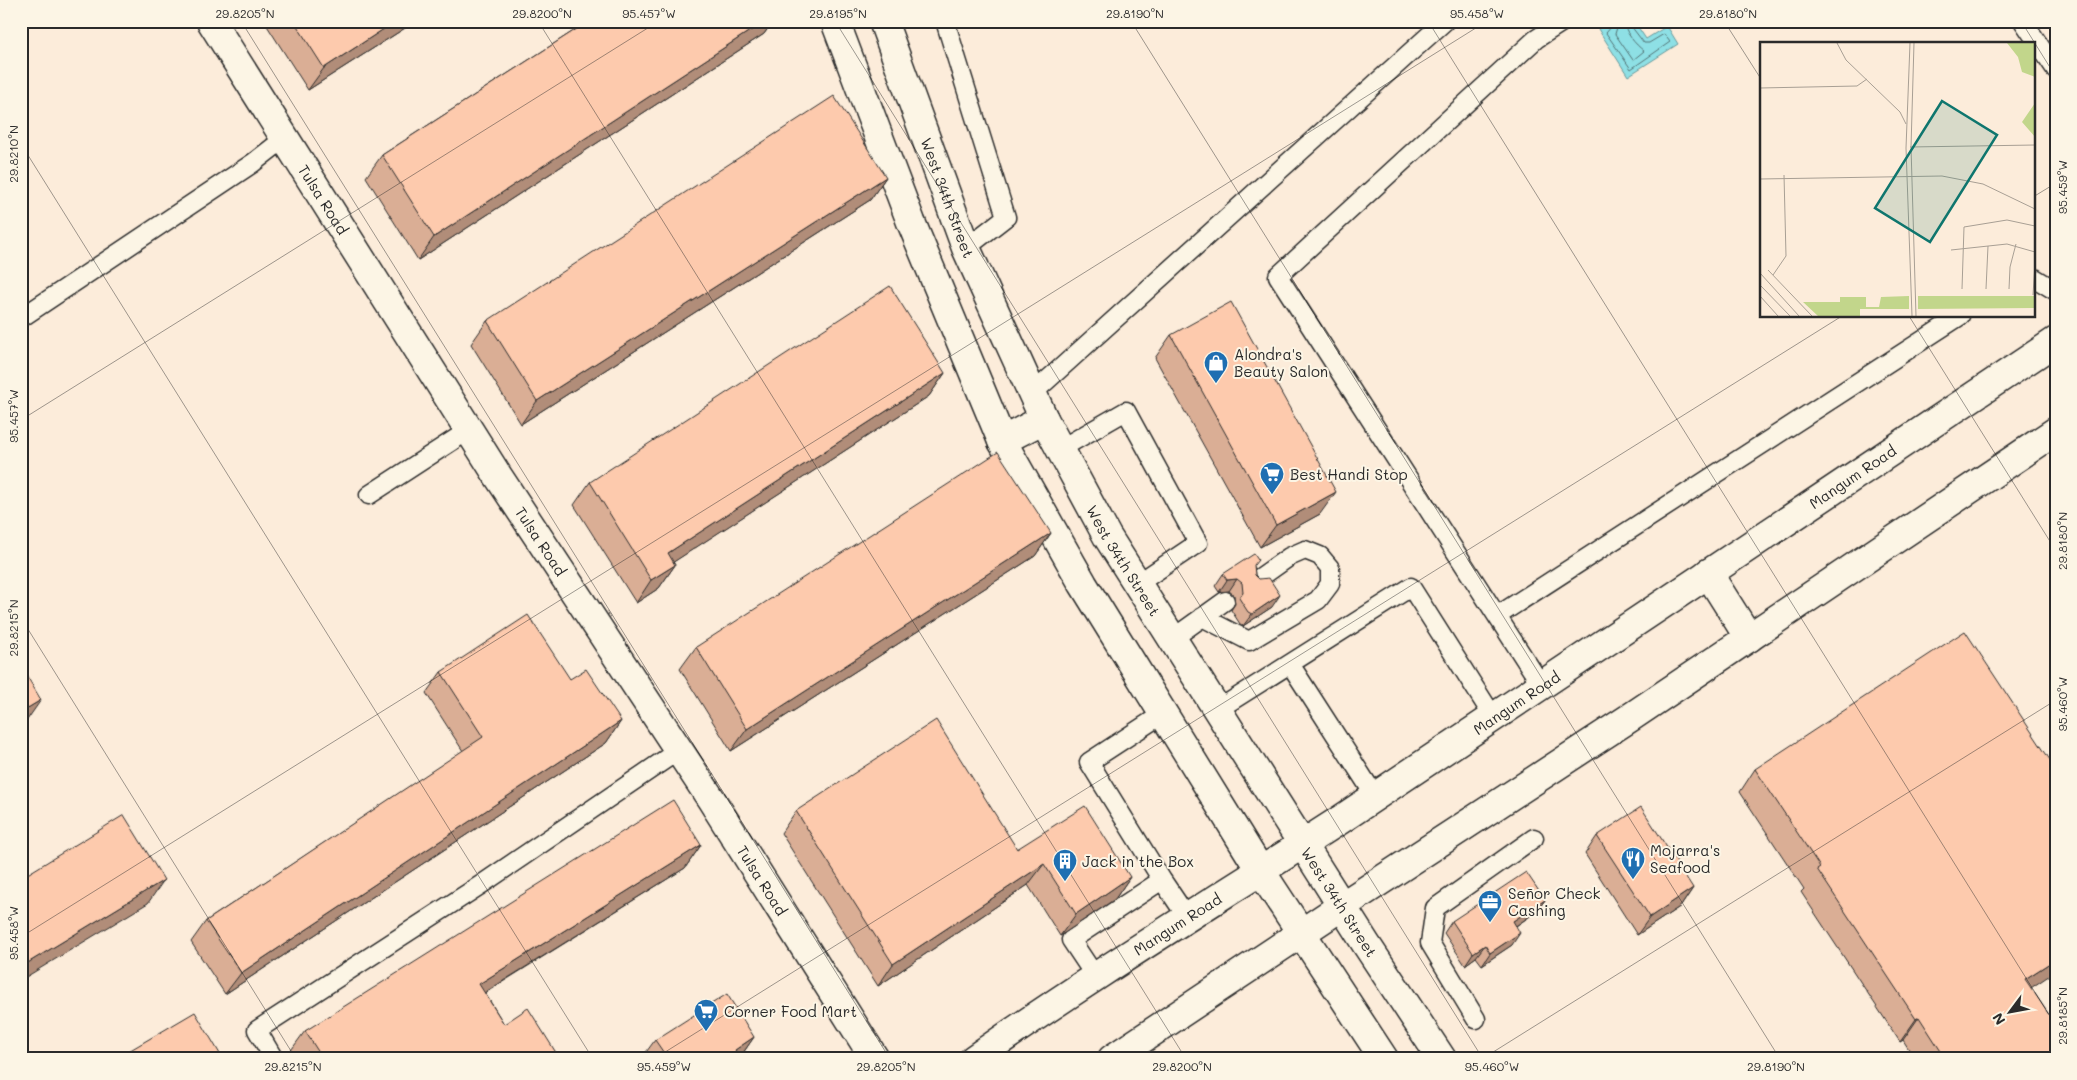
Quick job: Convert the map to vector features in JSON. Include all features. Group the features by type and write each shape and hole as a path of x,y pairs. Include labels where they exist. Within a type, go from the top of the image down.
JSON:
{"main road":[{"name":"Tulsa Road","path":"211,21 469,430 679,750 875,1059"},
{"path":"835,21 915,231 1002,441 1083,584 1260,870 1384,1059"},
{"name":"West 34th Street","path":"883,21 966,248 1044,419 1060,449 1107,536 1137,584 1442,1059"},
{"name":"Mangum Road","path":"974,1059 1095,976 1303,844 1494,718 2056,341"},
{"path":"1002,441 1044,419"},
{"path":"1112,1059 1631,717 2056,431"},
{"path":"1708,573 1749,638"}],"lane":[{"path":"945,21 1006,217 966,248"},
{"path":"1033,393 1445,21"},
{"path":"1542,686 1278,276 1536,39 1564,21"},
{"path":"2023,21 2056,70"},
{"path":"21,318 253,163 285,138"},
{"path":"2034,278 2056,291"},
{"path":"1497,616 1957,318"},
{"path":"1060,449 1126,411 1198,543 1137,584"},
{"path":"369,495 469,430"},
{"path":"1202,617 1249,640 1318,600 1330,584 1330,568 1320,556 1305,550 1289,557 1255,580"},
{"path":"1217,710 1411,587 1494,718"},
{"path":"1172,639 1225,601"},
{"path":"1290,664 1376,796"},
{"path":"1164,713 1089,762 1187,917"},
{"path":"274,1059 257,1030 482,884 679,750"},
{"path":"1476,1019 1430,943 1435,908 1534,838"},
{"path":"1095,976 1071,940 1162,880"}],"water":[{"path":"1611,21 1634,21 1646,39 1667,26 1678,44 1628,76 1598,29"}],"building":[{"path":"294,21 396,21 324,68"},
{"path":"589,21 765,21 434,237 382,155"},
{"path":"834,96 886,177 537,401 487,321"},
{"path":"890,286 945,373 668,553 675,565 651,580 590,482"},
{"path":"1231,302 1336,492 1276,525 1171,335"},
{"path":"998,452 1051,533 747,729 696,647"},
{"path":"1254,554 1258,560 1254,565 1255,575 1259,579 1269,578 1280,595 1252,614 1248,612 1239,598 1243,593 1242,583 1237,579 1227,580 1223,574"},
{"path":"528,615 570,679 586,669 621,721 241,973 206,921 483,737 441,672"},
{"path":"1965,631 2056,769 2056,959 2025,979 2056,1025 2056,1059 1946,1059 1919,1017 1916,1019 1817,869 1820,867 1755,769"},
{"path":"21,666 41,700 21,712"},
{"path":"936,720 1017,849 1085,806 1130,877 1076,914 1044,864 893,964 796,811"},
{"path":"673,800 701,845 479,984 504,1024 528,1008 560,1059 323,1059 305,1031"},
{"path":"1641,807 1693,888 1650,917 1597,836"},
{"path":"124,815 164,880 21,967 21,878"},
{"name":"Señor Check Cashing","path":"1526,872 1545,900 1513,921 1520,933 1490,953 1485,945 1473,953 1452,921"},
{"name":"Corner Food Mart","path":"727,994 754,1037 735,1050 740,1059 668,1059 655,1040"},
{"path":"195,1012 223,1059 131,1059 127,1052"}],"place":[{"name":"Alondra's Beauty Salon","path":"1216,384"},
{"name":"Best Handi Stop","path":"1272,495"},
{"name":"Mojarra's Seafood","path":"1633,880"},
{"name":"Jack in the Box","path":"1065,882"},
{"name":"Señor Check Cashing","path":"1490,923"},
{"name":"Corner Food Mart","path":"706,1032"}]}
